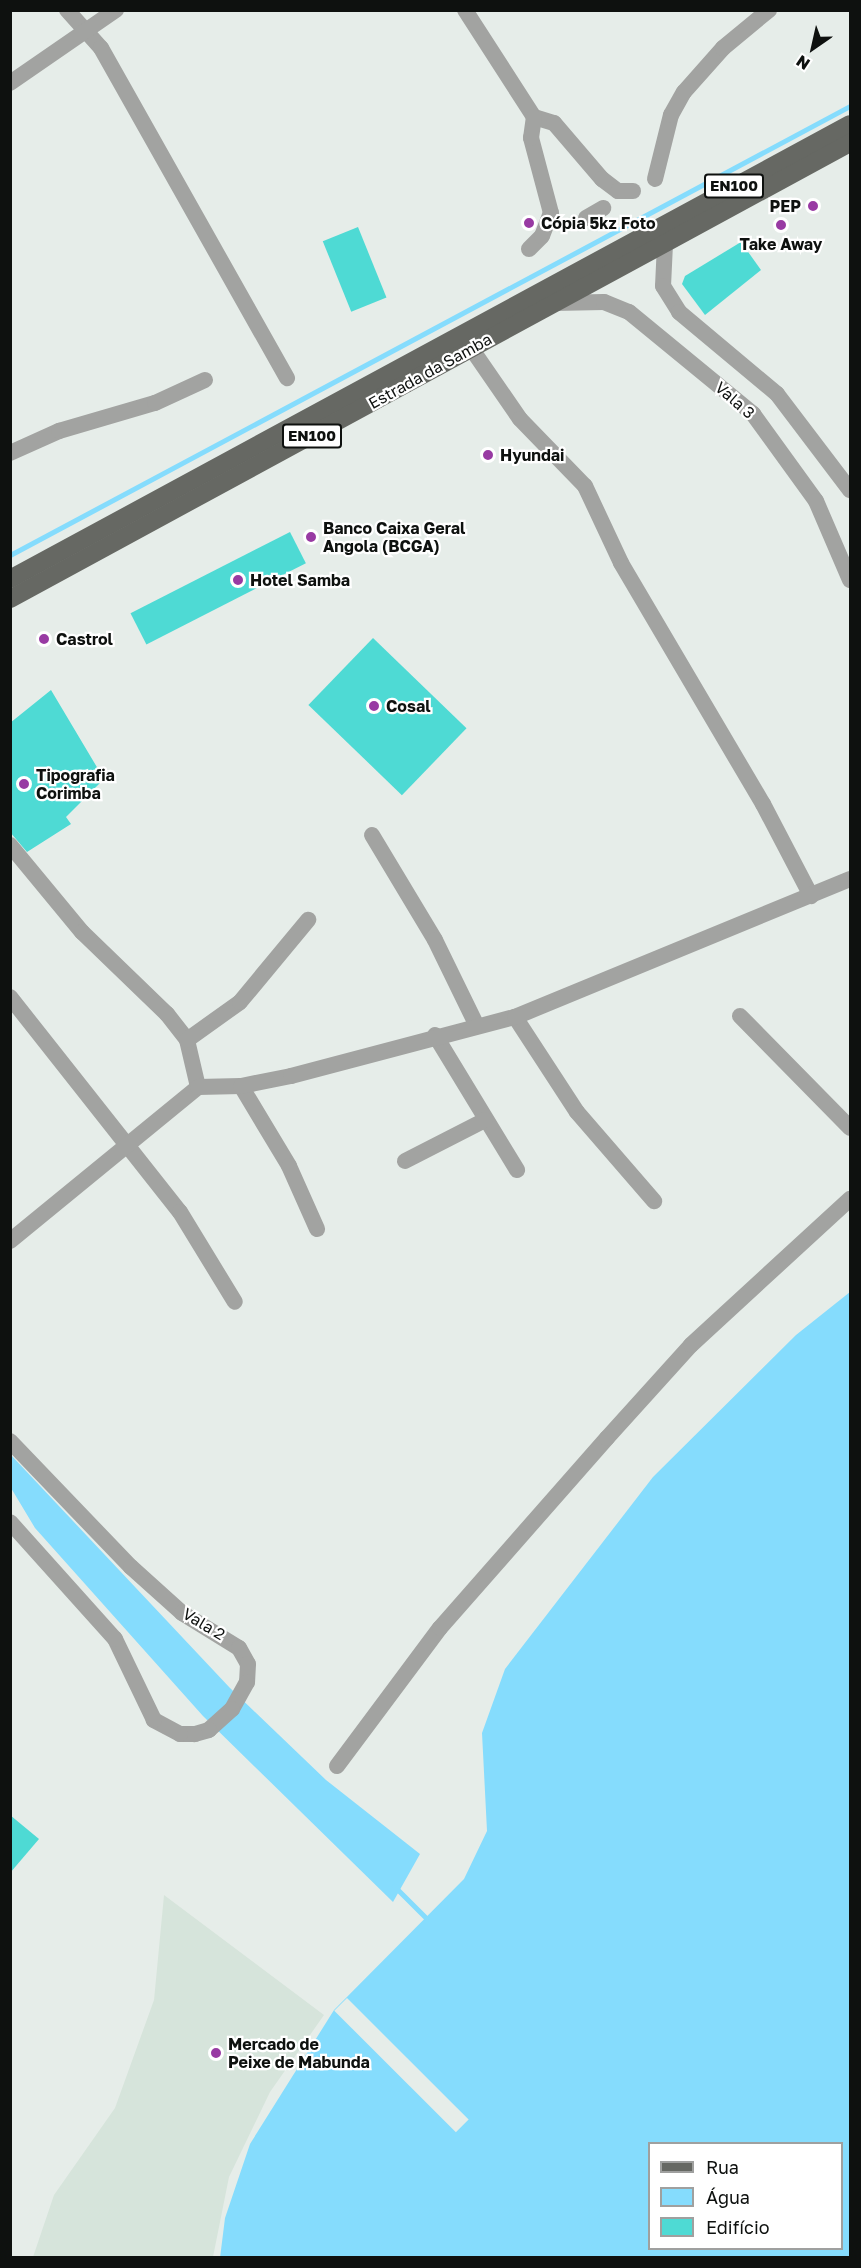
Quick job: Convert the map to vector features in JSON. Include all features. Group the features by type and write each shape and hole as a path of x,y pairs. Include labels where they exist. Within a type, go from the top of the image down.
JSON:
{"main road":[{"name":"Estrada da Samba","path":"10,579 850,124"},
{"name":"Estrada da Samba","path":"10,599 850,143"}],"street":[{"path":"67,10 88,32 287,378"},
{"path":"10,83 88,32 116,10"},
{"path":"465,10 534,117 554,123 602,179 618,191 633,191"},
{"path":"655,179 671,115 684,92 723,48 769,10"},
{"path":"529,249 542,236 551,213 531,138 534,117"},
{"path":"586,218 603,208"},
{"name":"Vala 3","path":"664,244 663,286 679,312 777,394 850,490"},
{"name":"Vala 3","path":"553,303 604,302 629,312 753,414 805,481 850,580"},
{"path":"471,348 520,419 585,486 621,563 764,804 810,896"},
{"path":"14,447 155,403 205,380"},
{"path":"372,836 435,939 477,1026"},
{"path":"10,845 82,932 187,1040 198,1087"},
{"path":"10,1241 198,1087 242,1086 435,1035 516,1017 850,879"},
{"path":"187,1040 240,1002 308,920"},
{"path":"10,997 130,1144 180,1212 235,1302"},
{"path":"740,1016 850,1128"},
{"path":"516,1017 577,1112 654,1201"},
{"path":"435,1035 517,1170"},
{"path":"242,1086 290,1166 316,1229"},
{"path":"405,1161 485,1119"},
{"path":"337,1766 440,1628 691,1345 850,1199"},
{"name":"Vala 2","path":"10,1441 131,1567 182,1612 239,1648 248,1664 247,1682 232,1709 209,1730 195,1734 180,1734 154,1720 116,1639 10,1522"}],"shaded area":[{"name":"Mercado de Peixe de Mabunda","path":"164,1895 324,2015 270,2092 229,2177 213,2257 33,2257 54,2195 115,2108 154,2000"}],"water":[{"path":"850,1292 850,2257 220,2258 225,2218 250,2144 334,2010 464,1879 487,1831 482,1733 505,1669 653,1477 796,1335"},
{"path":"10,1454 230,1688 326,1780 420,1854 393,1902 203,1716 35,1528 11,1488"}],"pier":[{"path":"347,1998 469,2120 456,2132 334,2011"}],"building":[{"path":"358,227 386,297 351,312 323,241"},
{"path":"741,242 761,270 705,315 682,284 685,276"},
{"path":"290,532 306,563 146,644 131,613"},
{"path":"373,638 467,728 402,795 308,705"},
{"path":"51,690 104,779 66,817 71,824 27,852 10,832 10,723"},
{"path":"10,1815 39,1839 10,1873"}],"waterway":[{"path":"10,555 850,106"},
{"path":"394,1886 426,1918"}],"place":[{"name":"PEP","path":"813,206"},
{"name":"Cópia 5kz Foto","path":"529,223"},
{"name":"Take Away","path":"781,225"},
{"name":"Hyundai","path":"488,455"},
{"name":"Banco Caixa Geral Angola (BCGA)","path":"311,537"},
{"name":"Hotel Samba","path":"238,580"},
{"name":"Castrol","path":"44,639"},
{"name":"Cosal","path":"374,706"},
{"name":"Tipografia Corimba","path":"24,784"},
{"name":"Mercado de Peixe de Mabunda","path":"216,2053"}]}
